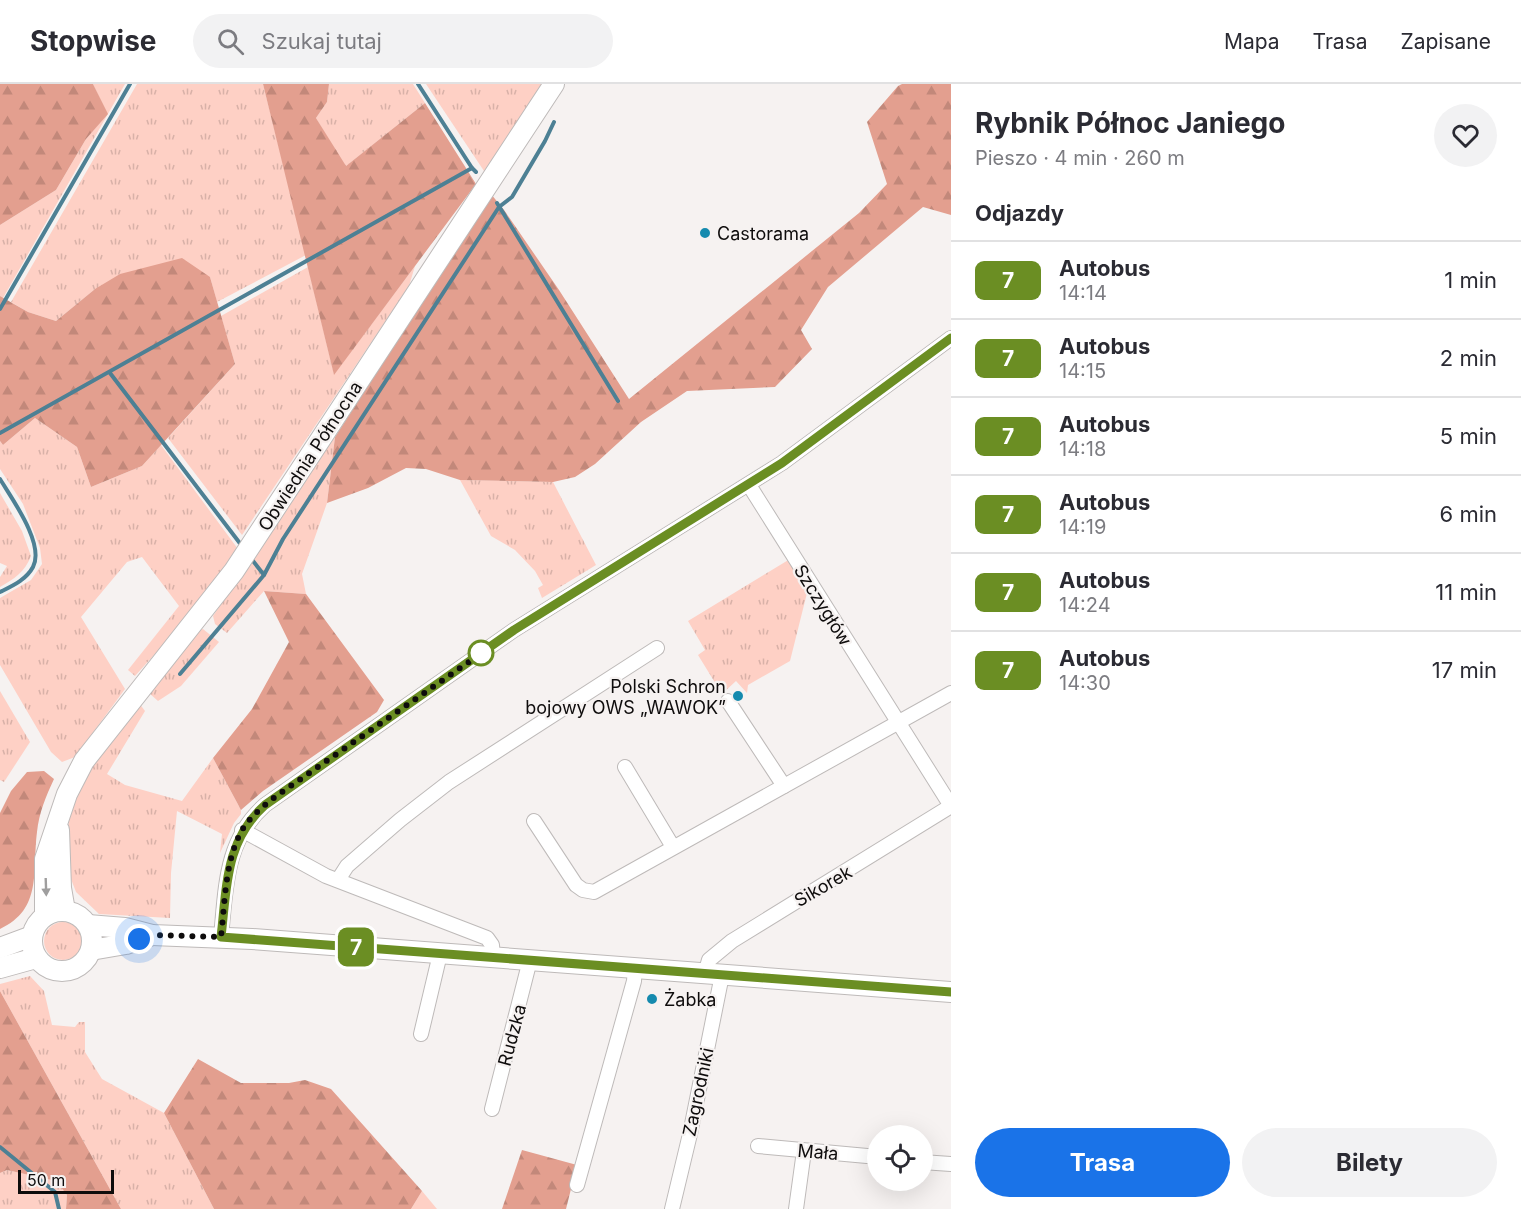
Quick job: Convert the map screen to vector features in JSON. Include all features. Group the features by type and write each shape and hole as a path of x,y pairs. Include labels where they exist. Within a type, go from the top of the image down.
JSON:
{"main road":[{"name":"Obwiednia Północna","path":"45,916 45,859 67,794 84,761 237,566 554,84"},
{"name":"Obwiednia Północna","path":"58,820 61,888 65,911"},
{"path":"65,911 78,916 88,925 92,937 91,950 81,965 68,971 53,971 46,968 36,958 31,944 32,936 36,925 45,916 52,912 65,911"},
{"path":"88,925 125,928 152,935 221,937 951,992"},
{"path":"91,950 126,944 152,935"},
{"path":"0,948 32,936"},
{"path":"0,968 36,958"}],"street":[{"path":"221,937 230,862 236,844 242,830 273,798 503,638 799,451 951,338"},
{"name":"Szczygłów","path":"748,485 951,806"},
{"path":"338,880 347,866 400,820 449,782 657,648"},
{"path":"534,821 576,885 585,891 598,890 951,693"},
{"path":"728,701 784,786"},
{"path":"625,768 673,848"},
{"name":"Sikorek","path":"714,974 711,958 732,941 951,806"},
{"path":"242,830 338,880 487,939 492,945 493,958"},
{"path":"421,1034 440,954"},
{"name":"Rudzka","path":"492,1109 530,960"},
{"path":"577,1185 634,981 635,969"},
{"name":"Zagrodniki","path":"672,1209 690,1134 714,974"},
{"name":"Mała","path":"758,1146 867,1156"},
{"path":"796,1209 804,1150"},
{"path":"933,1163 951,1164"}],"green space":[{"path":"0,84 93,84 108,114 86,139 56,190 0,225"},
{"path":"93,84 125,84 3,298 0,296 0,225 56,190 86,139 107,114"},
{"path":"137,84 263,84 306,255 217,302 210,277 95,289 56,321 28,312 11,302"},
{"path":"263,84 329,84 327,102 316,118 346,166 425,103 476,184 334,375"},
{"path":"329,84 413,84 425,103 345,167 316,118 327,102"},
{"path":"426,84 543,84 486,174"},
{"path":"902,84 951,84 951,215 923,207 828,287 801,330 812,349 775,387 687,391 641,422 595,464 575,477 553,482 460,480 426,469 406,468 368,488 327,503 335,437 491,194 559,290 629,399 859,213 887,184 867,122"},
{"path":"182,258 210,277 235,364 142,466 91,487 77,447 35,418 3,445 0,441 0,296 28,312 56,321 95,289 120,274"},
{"path":"415,266 409,286 242,535 168,438 235,364 221,316 308,267 334,374"},
{"path":"35,418 77,447 91,487 142,466 161,445 238,549 193,612 135,676 128,670 179,606 142,557 127,562 81,617 125,689 75,757 62,762 51,752 0,665 0,598 31,580 42,564 40,548 23,504 0,469 0,441 3,445"},
{"path":"335,437 327,503 302,574 306,594 264,591 227,633 215,624 213,616"},
{"path":"460,480 553,482 596,565 542,598 538,588 543,585 535,571 515,550 491,536"},
{"path":"0,493 22,531 31,556 18,575 0,587 0,577 7,566 0,563"},
{"path":"790,559 808,589 790,661 748,685 747,693 736,681 722,694 698,655 705,650 688,621"},
{"path":"264,591 306,594 384,700 377,712 263,791 241,810 213,758 252,709 289,642"},
{"path":"203,629 219,642 181,686 158,701 149,693 196,632"},
{"path":"0,691 30,742 4,782 0,780"},
{"path":"139,703 145,711 107,774 125,785 182,801 213,758 241,810 220,853 222,834 177,811 171,873 170,918 99,914 76,892 71,879 65,878 68,827 78,792 95,760"},
{"path":"44,771 54,779 43,805 38,825 33,888 23,911 14,921 0,929 0,813 11,791 27,772"},
{"path":"63,922 76,928 82,941 76,954 63,960 50,954 44,941 50,928"},
{"path":"30,976 44,991 52,1025 75,1027 79,1022 85,1022 85,1052 102,1079 164,1113 214,1209 121,1209 0,991 0,984"},
{"path":"0,991 121,1209 66,1209 67,1195 56,1181 7,1170 0,1173"},
{"path":"198,1059 241,1083 289,1083 305,1080 331,1089 422,1191 411,1209 214,1209 164,1113"},
{"path":"522,1150 577,1165 566,1209 502,1209"},
{"path":"7,1170 56,1181 67,1195 66,1209 0,1209 0,1173"},
{"path":"422,1191 437,1209 411,1209"}],"waterway":[{"path":"0,309 130,84"},
{"path":"418,84 472,168"},
{"path":"180,674 264,575 283,539 499,207 512,197 554,122"},
{"path":"0,433 472,168 476,172"},
{"path":"497,203 618,401"},
{"path":"110,373 242,546"},
{"path":"0,479 26,522 35,546 36,557 27,576 0,592"},
{"path":"250,557 264,575"},
{"path":"0,1147 55,1192 59,1209"}],"bus line":[{"name":"7","path":"951,338 782,463 514,630 265,805 242,830 232,855 221,937 951,992"}],"place":[{"name":"Castorama","path":"705,233"},
{"name":"Polski Schron bojowy OWS „WAWOK”","path":"738,696"},
{"name":"Żabka","path":"652,999"}],"route":[{"path":"139,939 152,935 221,937 232,855 244,827 252,818 282,792 486,650 481,653"}]}
